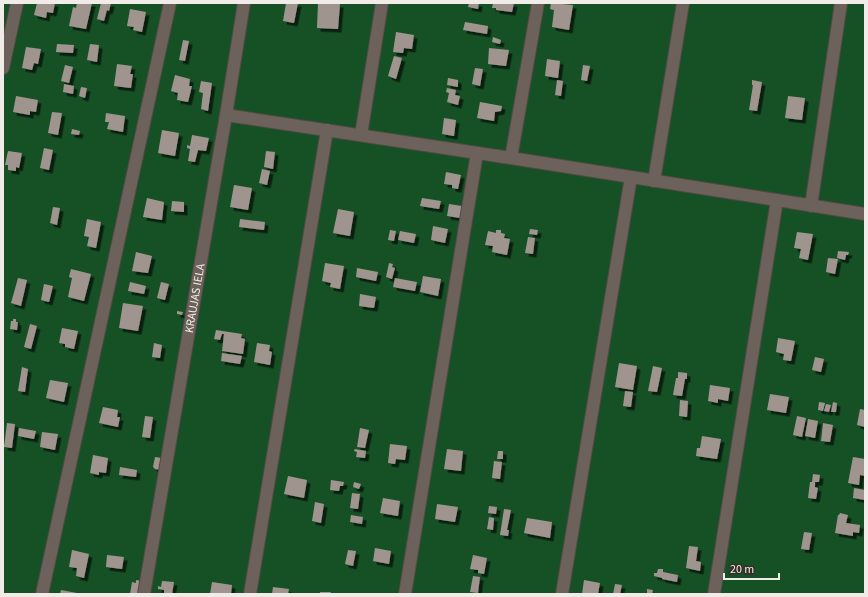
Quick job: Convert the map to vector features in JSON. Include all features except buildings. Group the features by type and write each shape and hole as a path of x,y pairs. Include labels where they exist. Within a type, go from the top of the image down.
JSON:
{"street":[{"path":"3,68 17,3"},
{"path":"42,594 170,3"},
{"name":"KRAUJAS IELA","path":"144,594 244,3"},
{"path":"361,135 382,3"},
{"path":"511,158 538,3"},
{"path":"654,181 683,3"},
{"path":"812,206 841,3"},
{"path":"226,115 477,152 865,214"},
{"path":"250,594 327,130"},
{"path":"404,594 477,152"},
{"path":"562,594 631,177"},
{"path":"714,594 777,200"}],"green space":[{"path":"3,3 865,3 865,594 3,594"}]}
